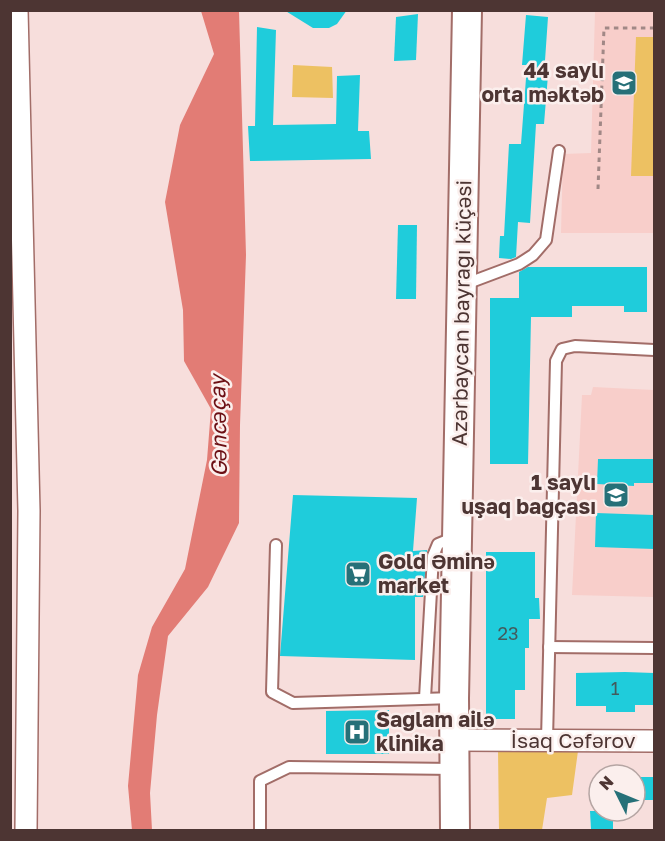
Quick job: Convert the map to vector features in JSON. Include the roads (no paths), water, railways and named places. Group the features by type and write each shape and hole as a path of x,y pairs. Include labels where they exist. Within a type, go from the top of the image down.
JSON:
{"street":[{"path":"17,10 19,471 26,831"},
{"name":"Azərbaycan bayrağı küçəsi","path":"455,831 454,698 467,10"},
{"name":"İsaq Cəfərov","path":"455,740 654,741"}],"lane":[{"path":"463,285 519,264 533,255 546,240 559,151"},
{"path":"547,740 556,361 562,349 575,346 654,350"},
{"path":"425,698 433,556 438,544 458,536"},
{"path":"276,545 272,692 293,703 454,698"},
{"path":"549,647 654,648"},
{"path":"260,831 260,781 289,767 455,770"}],"water":[{"name":"Gəncəçay","path":"201,11 239,11 246,255 239,523 208,587 168,636 157,715 150,793 152,830 132,830 128,786 138,675 152,627 185,569 207,460 211,409 184,361 183,310 165,202 180,125 214,54"}],"place":[{"name":"44 saylı orta məktəb","path":"624,83"},
{"name":"1 saylı uşaq bağçası","path":"616,495"},
{"name":"Gold Əminə market","path":"358,574"},
{"name":"Sağlam ailə klinika","path":"357,732"}]}
